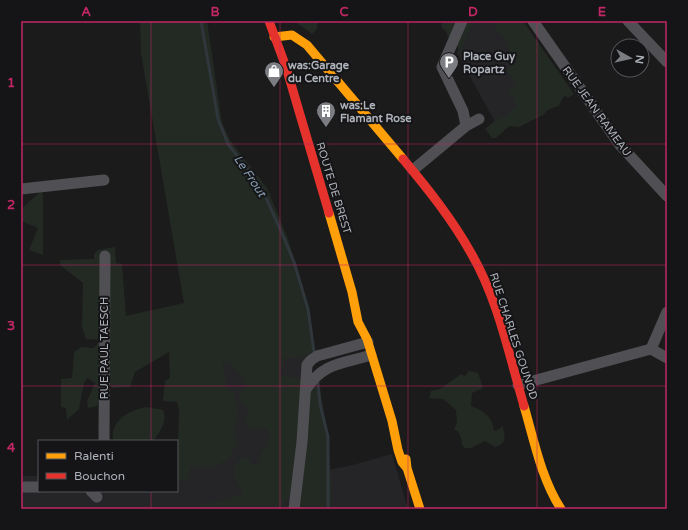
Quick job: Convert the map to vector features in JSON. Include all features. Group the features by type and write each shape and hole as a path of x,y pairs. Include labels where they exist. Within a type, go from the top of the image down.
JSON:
{"street":[{"name":"ROUTE DE BREST","path":"269,21 284,51 286,67 352,292 358,322 372,355 392,421 395,439 401,459 407,468 420,509"},
{"name":"ROUTE DE BREST","path":"276,21 277,36"},
{"path":"462,21 443,62 442,70 463,111 466,126"},
{"name":"RUE JEAN RAMEAU","path":"533,21 620,145 667,196"},
{"path":"628,21 667,62"},
{"name":"RUE CHARLES GOUNOD","path":"277,36 288,34 294,36 307,45 413,170 448,215 479,268 492,300 546,482 561,509"},
{"path":"413,170 466,126 479,119"},
{"path":"21,189 104,180"},
{"name":"RUE PAUL TAESCH","path":"104,440 105,256"},
{"path":"651,349 667,312"},
{"path":"294,509 306,389 306,370 311,360 317,356 367,341"},
{"path":"518,385 651,349 667,358"},
{"path":"306,389 316,375 326,368 372,355"},
{"path":"21,487 38,487"}],"shaded area":[{"path":"140,21 207,21 222,123 230,140 267,188 288,239 307,303 314,350 309,355 284,359 280,375 313,382 319,387 329,448 331,509 298,509 297,494 285,500 283,509 197,509 199,504 219,502 243,493 234,476 234,468 236,464 240,459 247,457 253,466 259,463 262,451 268,446 269,431 264,428 247,428 245,421 249,414 241,402 239,391 247,387 238,370 227,363 222,363 225,372 225,386 234,393 238,407 235,430 237,445 228,459 221,463 212,467 191,467 187,480 178,480 179,410 177,402 163,401 165,381 170,378 169,352 135,372 130,387 112,388 109,384 101,390 97,406 88,408 87,401 95,383 87,378 84,383 79,409 67,420 66,408 61,407 61,379 72,378 74,352 81,347 94,348 100,340 86,339 82,327 83,283 60,265 60,260 94,259 94,254 98,250 115,247 116,263 122,264 126,316 184,303 141,53"},
{"path":"294,21 318,21 317,29 312,34"},
{"path":"445,21 474,21 460,53 456,43 450,36 448,37 446,31 442,28 441,24"},
{"path":"469,21 518,21 567,94 555,107 499,129 457,53"},
{"path":"492,21 523,21 574,94 568,98 564,95 559,106 550,108 543,115 519,127 509,126 496,138 492,138 485,129 496,120 509,114 511,110 517,106 508,88 516,85 507,68 517,63 515,57 512,57 504,37 495,28"},
{"path":"41,191 43,194 43,255 29,250 38,228 21,221 21,209"},
{"path":"191,349 305,352 319,409 327,470 349,466 392,454 408,509 21,509 21,476 38,476 38,492 178,492"},
{"path":"469,371 478,373 483,388 472,393 471,406 487,415 492,422 494,431 500,429 502,425 504,441 499,446 495,447 485,441 471,448 465,448 462,445 462,440 458,431 454,430 457,422 456,410 443,399 429,398 431,391 440,389 461,374 465,376"},
{"path":"147,407 163,410 165,418 164,422 154,440 113,440 115,427 122,417 140,408"}],"waterway":[{"name":"Le Frout","path":"201,21 218,119 228,144 262,189 294,262 308,309 314,352"},
{"name":"Le Frout","path":"318,383 320,404 328,437 328,509"}],"traffic: slow":[{"path":"274,37 292,35 307,45 403,159"},
{"path":"329,213 352,292 358,322 367,339 392,421 398,450 402,462 407,468"},
{"path":"524,406 543,472 561,509"},
{"path":"406,459 407,468 420,509"}],"traffic: jam":[{"path":"269,21 286,67 329,213"},
{"path":"403,159 448,216 464,240 489,289 502,328 524,406"}],"place":[{"name":"Place Guy Ropartz","path":"449,79"},
{"name":"was:Garage du Centre","path":"274,88"},
{"name":"was:Le Flamant Rose","path":"326,128"}]}
